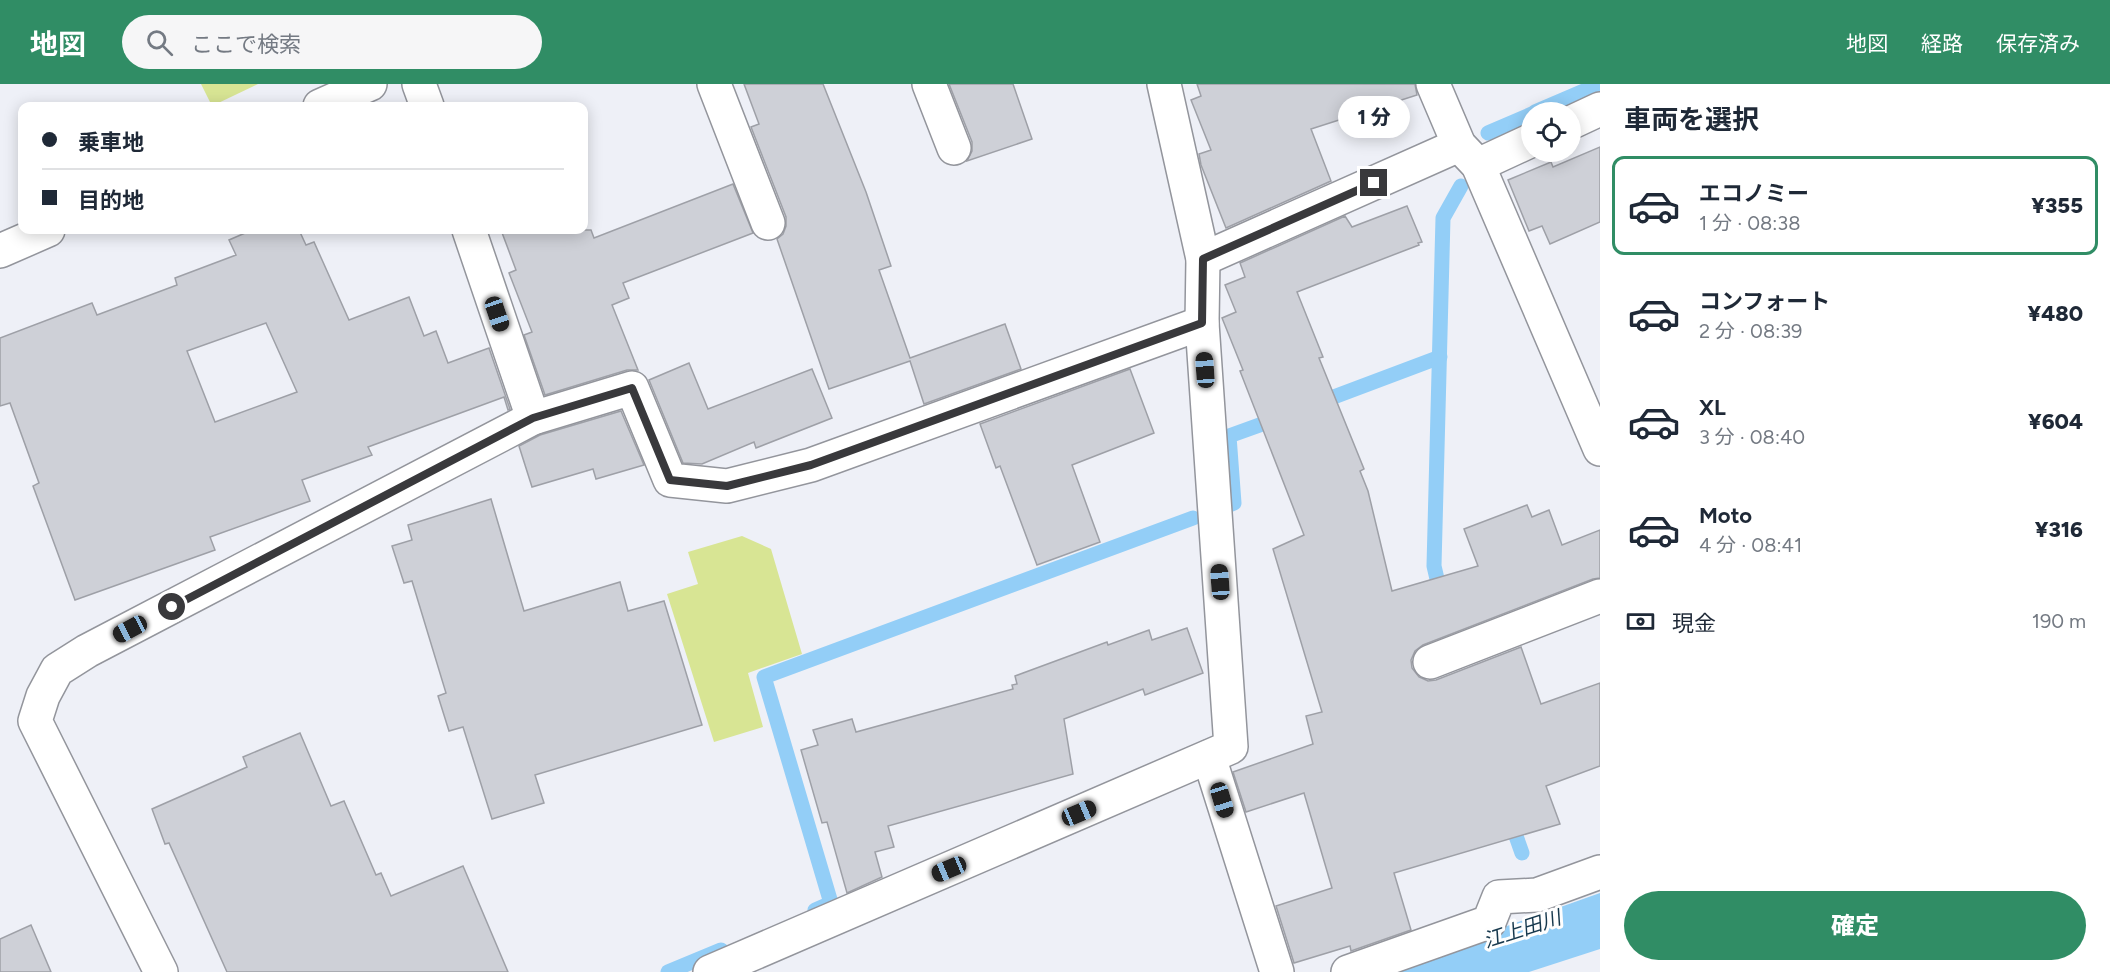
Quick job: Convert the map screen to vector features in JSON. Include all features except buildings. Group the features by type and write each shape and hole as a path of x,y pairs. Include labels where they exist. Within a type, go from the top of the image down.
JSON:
{"street":[{"path":"329,102 370,84"},
{"path":"419,84 426,102"},
{"path":"714,84 768,223"},
{"path":"929,84 954,148"},
{"path":"710,972 1231,747 1202,323 1203,259 1164,84"},
{"path":"1433,84 1468,155 1600,449"},
{"path":"1581,118 1600,109"},
{"path":"1203,259 1468,155 1521,143"},
{"path":"0,251 39,234"},
{"path":"470,234 533,418"},
{"path":"161,972 35,722 43,696 57,670 87,651 533,418 632,388 670,480 727,486 811,465 1202,323"},
{"path":"1431,662 1600,596"},
{"path":"1209,757 1277,972"},
{"path":"1348,972 1489,922 1499,897 1537,895 1600,872"}],"green space":[{"path":"201,84 258,84 220,102 210,102"},
{"path":"742,536 771,549 802,654 748,673 763,727 714,742 667,594 698,584 688,552"}],"water":[{"name":"江上田川","path":"1600,893 1600,949 1529,972 1377,972"}],"waterway":[{"path":"1558,102 1600,84"},
{"path":"1488,133 1521,119"},
{"path":"1441,596 1434,566 1443,218 1461,186"},
{"path":"1315,404 1440,357"},
{"path":"1229,505 1234,503 1229,436 1279,418"},
{"path":"815,910 831,903 764,677 1193,518"},
{"path":"1510,819 1522,853"},
{"path":"668,972 721,950"}],"route":[{"path":"172,607 533,418 632,388 670,480 727,486 811,465 1202,323 1203,259 1374,183"}]}
